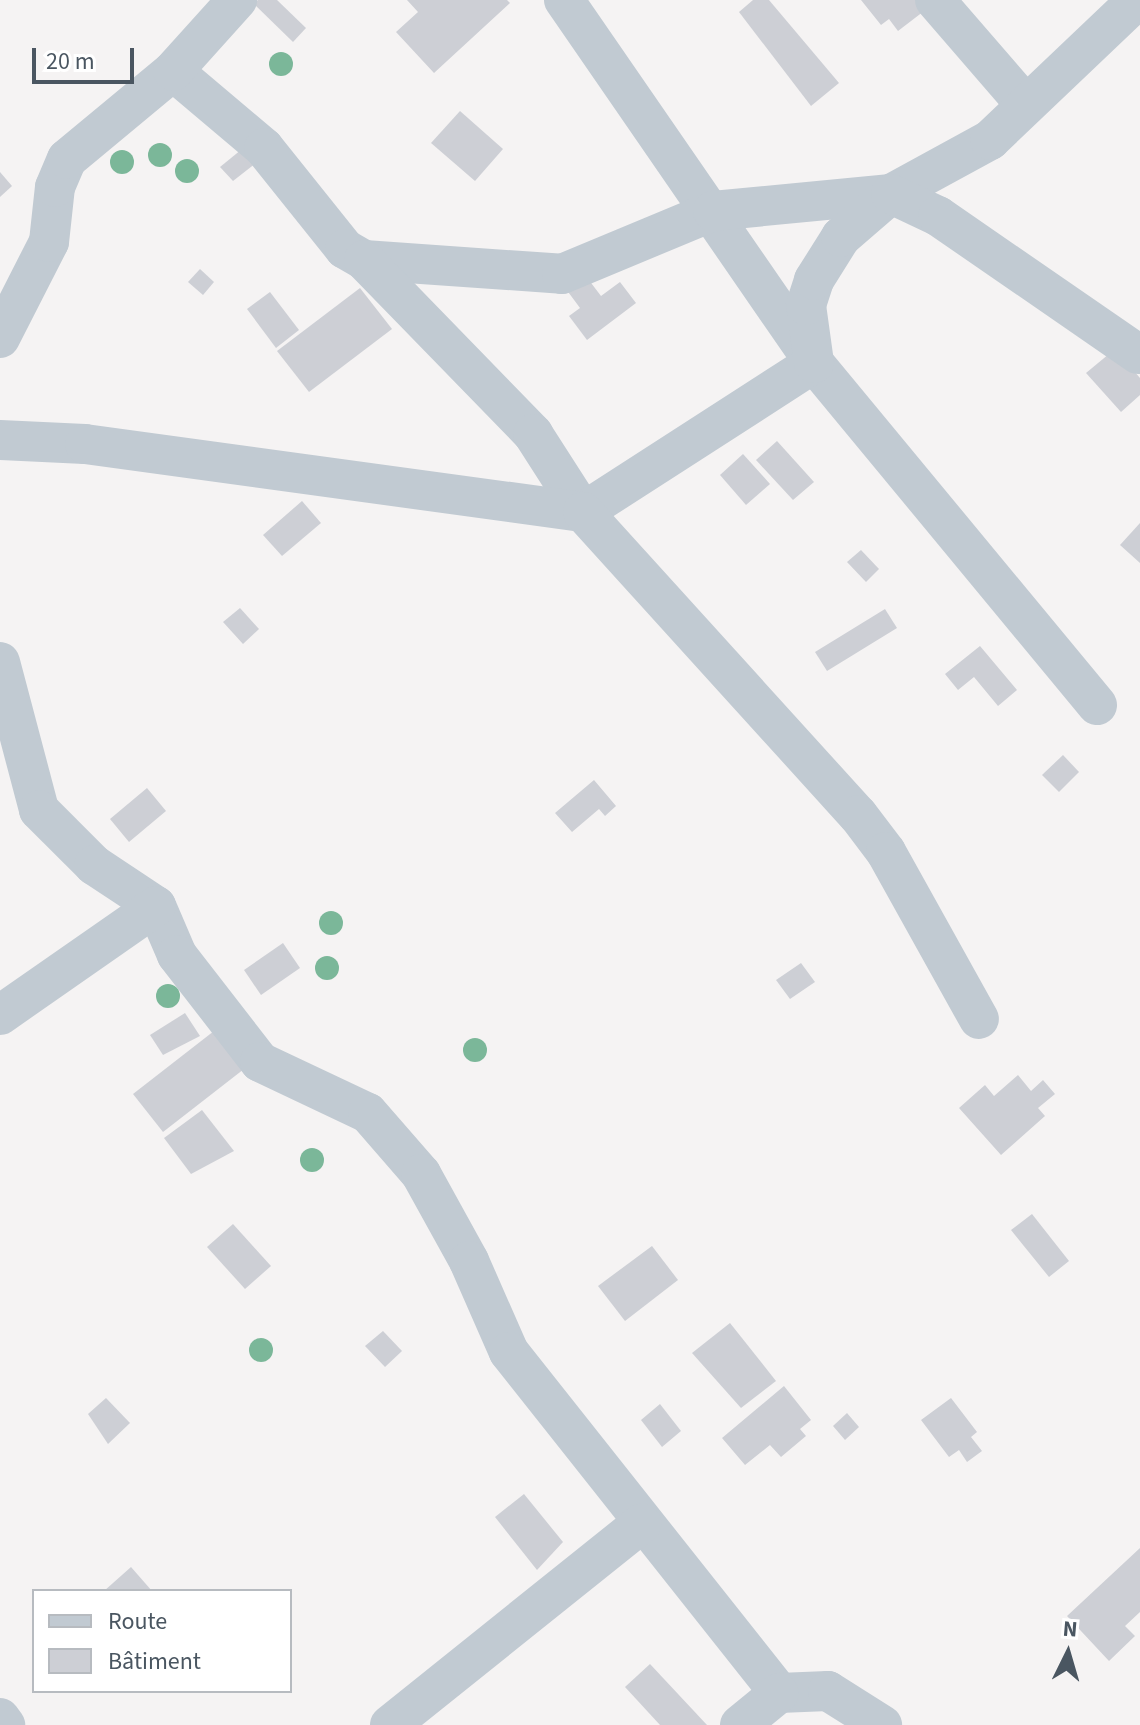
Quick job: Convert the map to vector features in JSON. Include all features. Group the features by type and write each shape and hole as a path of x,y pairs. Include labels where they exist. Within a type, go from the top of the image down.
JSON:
{"street":[{"path":"0,338 49,242 55,187 67,159 173,71 237,0"},
{"path":"564,0 713,211 814,363 1097,705"},
{"path":"935,0 1026,105"},
{"path":"814,363 806,305 814,280 841,237 891,194 990,140 1137,0"},
{"path":"173,71 264,148 345,249 364,260 533,434 583,512 858,815 979,1019"},
{"path":"364,260 562,274 595,266 713,211 891,194 938,216 1138,354"},
{"path":"0,440 85,444 583,512 814,363"},
{"path":"0,662 39,810 94,865 156,906 177,955 260,1062 368,1113 421,1174 469,1261 509,1352 641,1524 779,1693"},
{"path":"0,1015 156,906"},
{"path":"390,1725 641,1524"},
{"path":"740,1725 779,1693 828,1691 882,1725"},
{"path":"0,1718 5,1725"}],"building":[{"path":"258,0 277,0 306,28 293,42 254,4"},
{"path":"407,0 507,0 510,3 434,73 396,32 418,12"},
{"path":"753,0 769,0 839,83 811,106 739,12"},
{"path":"861,0 922,0 928,8 898,31 889,19 881,25"},
{"path":"460,111 503,149 475,181 431,143"},
{"path":"247,145 260,160 233,181 220,167"},
{"path":"0,172 12,186 0,197"},
{"path":"200,269 214,282 203,295 188,282"},
{"path":"582,271 601,296 620,282 636,303 587,340 569,316 580,308 563,285"},
{"path":"360,288 392,329 309,392 277,351"},
{"path":"270,292 299,330 276,348 247,309"},
{"path":"1115,349 1140,378 1140,395 1121,412 1086,373"},
{"path":"777,441 814,482 793,500 756,460"},
{"path":"743,454 770,484 746,505 720,475"},
{"path":"302,501 321,523 282,556 263,535"},
{"path":"1140,523 1140,563 1120,545"},
{"path":"861,550 879,569 866,582 847,562"},
{"path":"240,608 259,629 243,644 223,622"},
{"path":"885,609 897,628 827,671 815,652"},
{"path":"980,646 1017,690 998,706 974,677 958,690 945,674"},
{"path":"1063,755 1079,772 1059,792 1042,775"},
{"path":"594,780 616,806 605,816 599,809 572,832 555,813"},
{"path":"147,788 166,811 129,842 110,819"},
{"path":"283,943 300,968 261,995 244,970"},
{"path":"801,963 815,982 790,999 776,980"},
{"path":"185,1013 200,1036 163,1055 150,1035"},
{"path":"223,1024 253,1062 163,1132 133,1094"},
{"path":"1018,1075 1031,1091 1043,1080 1055,1094 1038,1108 1045,1116 1001,1155 959,1108 985,1085 994,1096"},
{"path":"202,1110 234,1151 191,1174 164,1138"},
{"path":"1032,1214 1069,1261 1049,1277 1011,1230"},
{"path":"233,1224 271,1266 245,1289 207,1247"},
{"path":"652,1246 678,1280 625,1321 598,1286"},
{"path":"730,1323 776,1381 741,1408 692,1353"},
{"path":"383,1331 402,1351 385,1367 365,1346"},
{"path":"784,1386 811,1420 800,1429 806,1436 781,1457 770,1445 745,1465 722,1438"},
{"path":"106,1398 130,1423 108,1444 88,1414"},
{"path":"951,1398 977,1432 971,1437 982,1451 967,1462 959,1450 949,1457 921,1420"},
{"path":"660,1404 681,1431 662,1447 641,1420"},
{"path":"847,1413 859,1427 845,1440 833,1426"},
{"path":"524,1494 563,1542 537,1570 495,1517"},
{"path":"1140,1548 1140,1612 1125,1626 1135,1636 1109,1661 1067,1616"},
{"path":"131,1567 150,1589 106,1589"},
{"path":"650,1664 707,1725 660,1725 625,1687"}]}
